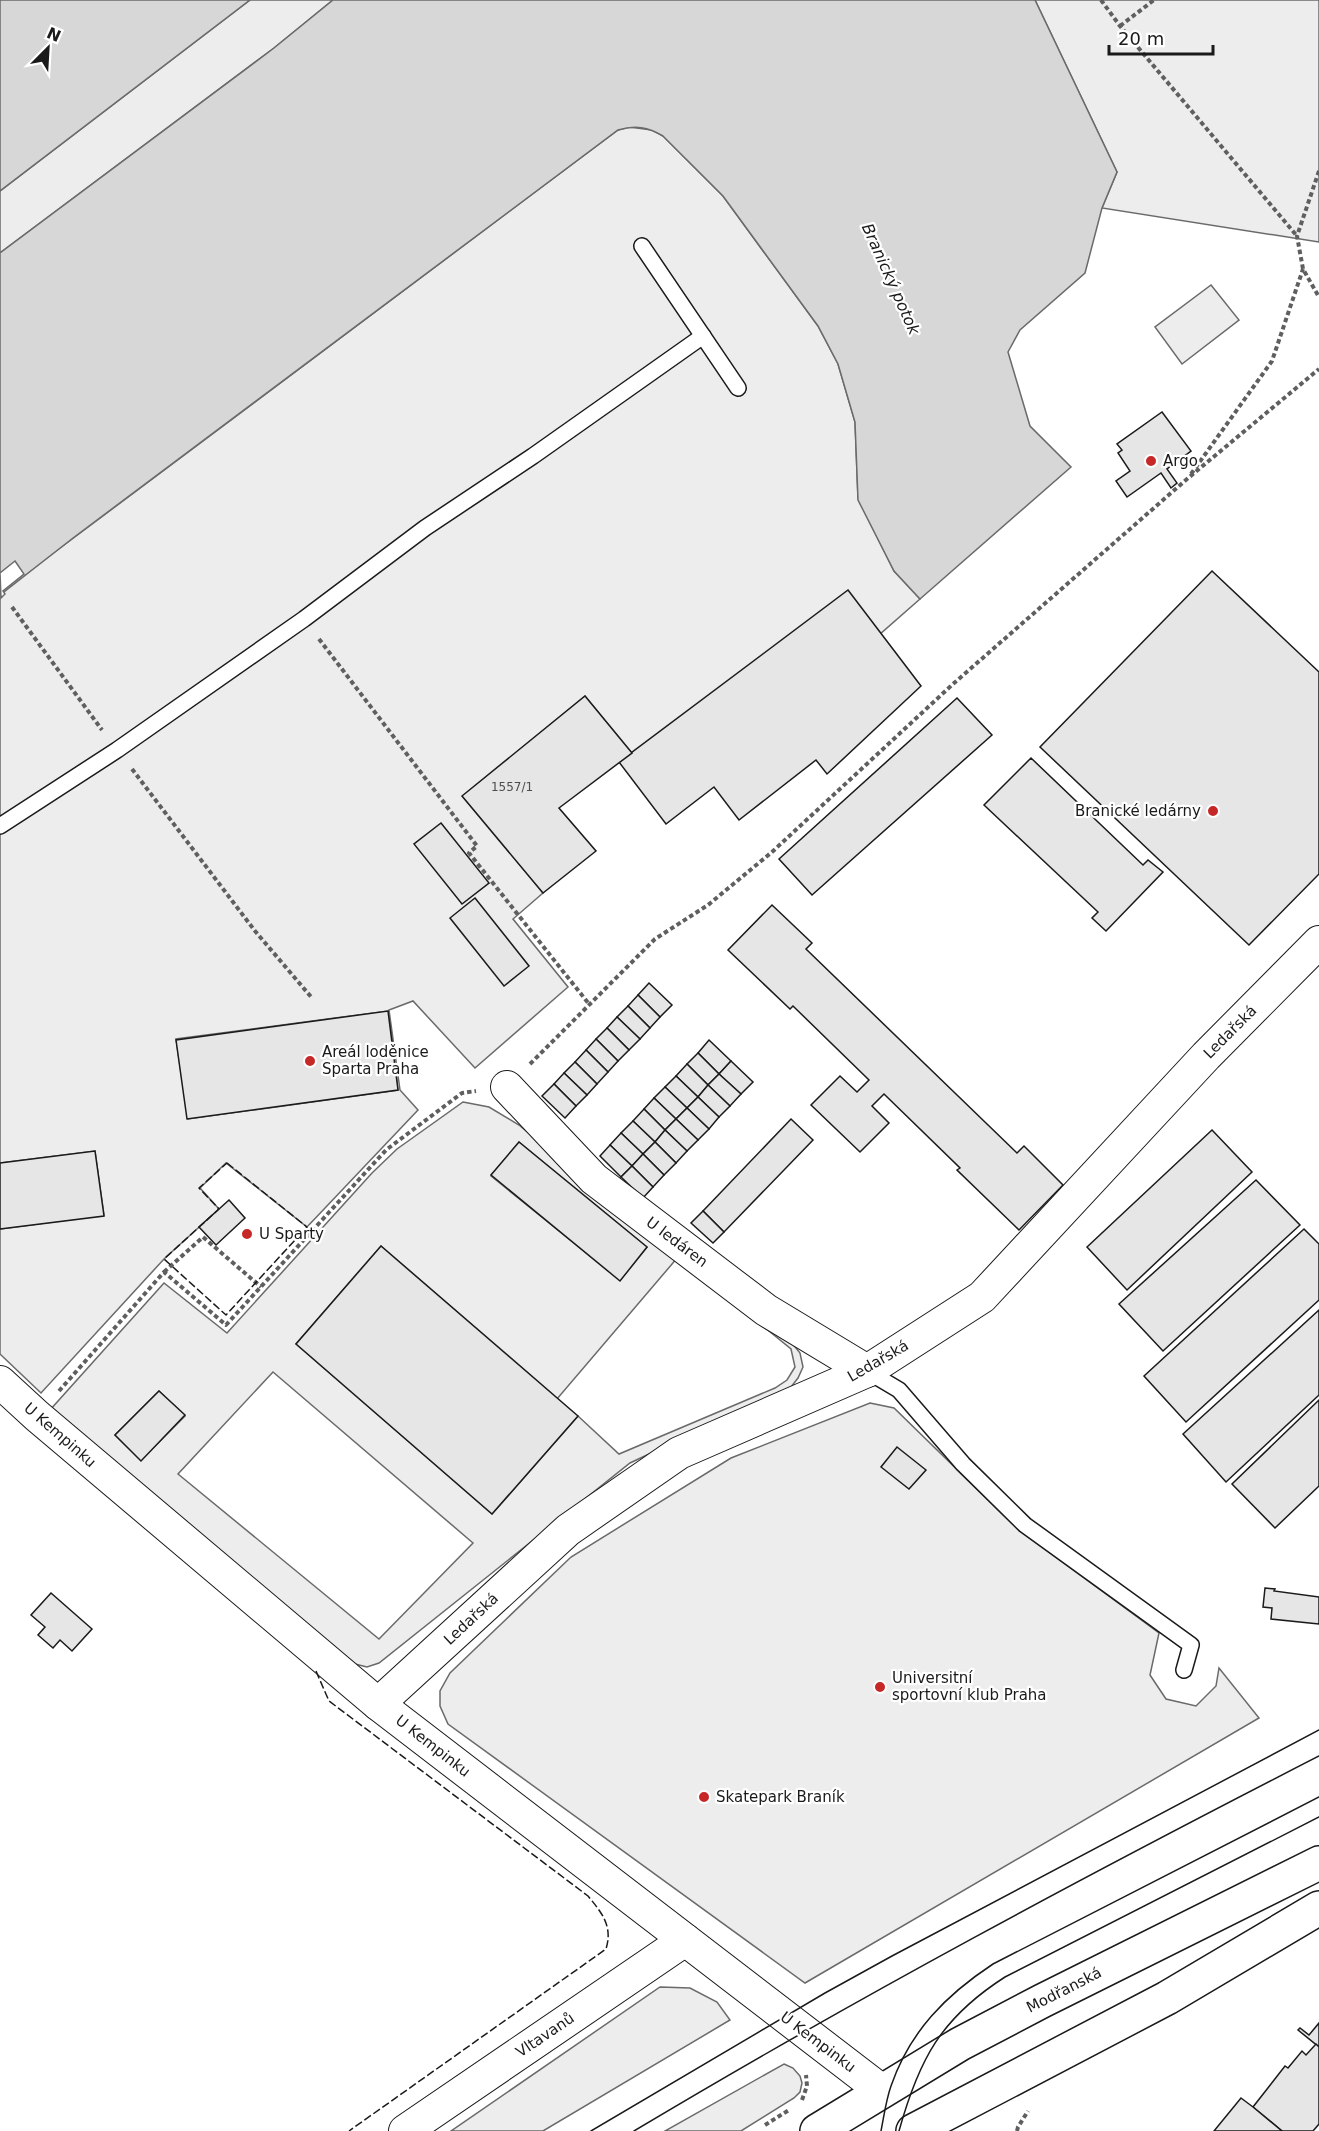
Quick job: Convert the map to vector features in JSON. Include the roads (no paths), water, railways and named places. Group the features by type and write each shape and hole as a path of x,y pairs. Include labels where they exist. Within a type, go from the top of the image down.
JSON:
{"main road":[{"name":"Modřanská","path":"817,2131 960,2044 1319,1863"},
{"path":"882,2091 924,2129 1167,1998 1319,1908"}],"street":[{"name":"Ledařská","path":"378,1704 568,1530 679,1453 867,1371 982,1297 1206,1056 1319,942"},
{"name":"U ledáren","path":"507,1087 594,1179 766,1310 867,1371"},
{"name":"U Kempinku","path":"0,1382 37,1416 378,1704 882,2091"},
{"name":"Vltavanů","path":"405,2131 685,1940"}],"lane":[{"path":"642,246 738,388"},
{"path":"0,826 117,750 304,619 425,528 533,456 703,336"},
{"path":"867,1371 899,1390 963,1464 1025,1525 1191,1645 1184,1670"}],"water":[{"path":"0,0 250,0 0,191"},
{"name":"Branický potok","path":"333,0 1035,0 1117,172 1102,208 1085,273 1020,330 1008,352 1030,426 1071,467 920,599 894,571 858,500 855,422 838,364 818,326 723,196 663,136 636,127 618,130 0,595 0,253 274,48"}],"tram line":[{"path":"591,2131 892,1956 1319,1730"},
{"path":"634,2131 718,2081 973,1938 1319,1756"},
{"path":"881,2131 891,2086 908,2048 919,2031 960,1988 993,1964 1319,1797"},
{"path":"899,2131 924,2061 949,2025 983,1992 1005,1977 1319,1817"}],"place":[{"name":"Argo","path":"1151,461"},
{"name":"Branické ledárny","path":"1213,811"},
{"name":"Areál loděnice Sparta Praha","path":"310,1061"},
{"name":"U Sparty","path":"247,1234"},
{"name":"Universitní sportovní klub Praha","path":"880,1687"},
{"name":"Skatepark Braník","path":"704,1797"}]}
